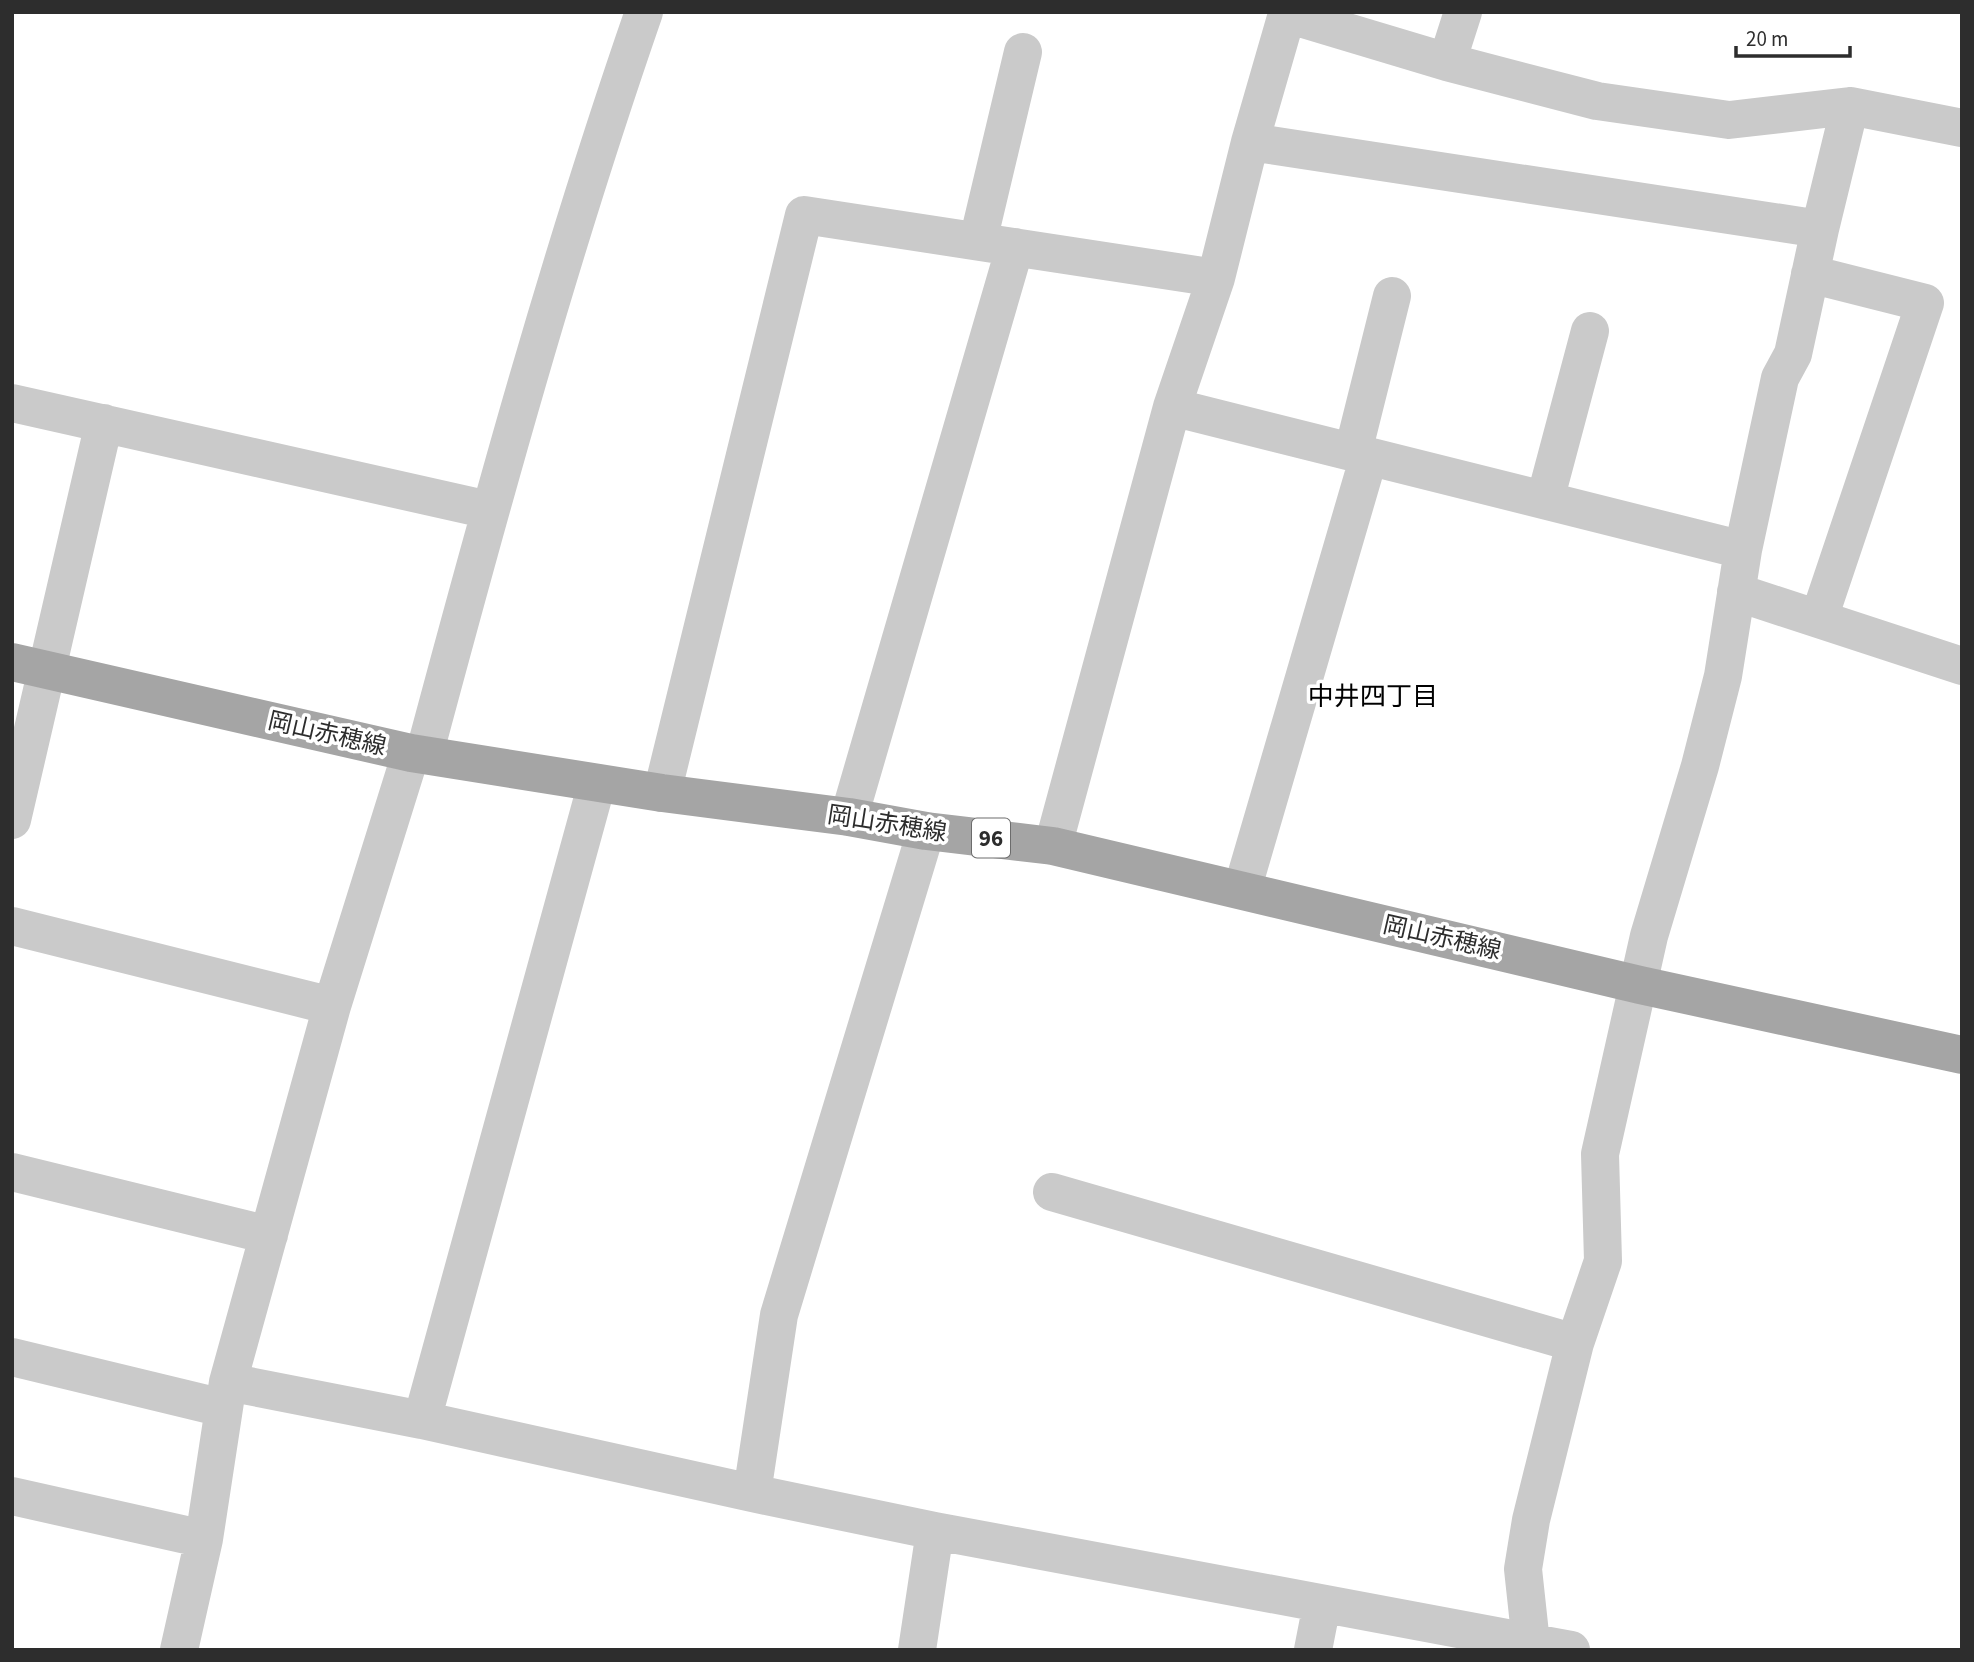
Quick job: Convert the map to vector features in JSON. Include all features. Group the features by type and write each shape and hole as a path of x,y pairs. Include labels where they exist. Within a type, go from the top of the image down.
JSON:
{"main road":[{"name":"岡山赤穂線","path":"30,666 418,754 662,793 849,817 926,831 1053,846 1640,985 1962,1055"}],"street":[{"path":"179,1650 204,1539 226,1395 332,1006 418,754 595,153 643,12"},
{"path":"1447,62 1462,12"},
{"path":"1053,846 1172,407 1216,278 1281,13 1447,62 1597,101 1729,120 1850,106 1962,128"},
{"path":"978,241 1023,52"},
{"path":"1530,1646 1523,1569 1531,1520 1575,1343 1603,1261 1600,1154 1649,936 1700,766 1723,676 1743,550 1780,378 1793,354 1819,229 1850,106"},
{"path":"1250,142 1819,229"},
{"path":"662,793 804,215 1216,278"},
{"path":"849,817 1015,247"},
{"path":"1810,274 1925,303 1819,618"},
{"path":"1242,890 1361,454 1392,296"},
{"path":"1545,500 1590,331"},
{"path":"12,403 489,510"},
{"path":"1172,407 1743,550"},
{"path":"12,820 30,666 104,424"},
{"path":"1736,592 1962,666"},
{"path":"422,1420 597,783"},
{"path":"752,1493 779,1315 926,831"},
{"path":"12,926 332,1006"},
{"path":"12,1172 269,1235"},
{"path":"1052,1192 1575,1343"},
{"path":"12,1357 226,1395 422,1420 935,1531 1530,1646 1571,1650"},
{"path":"12,1496 204,1539"},
{"path":"917,1650 935,1531"},
{"path":"1313,1650 1322,1604"}],"district":[{"name":"中井四丁目","path":"1373,696"}]}
